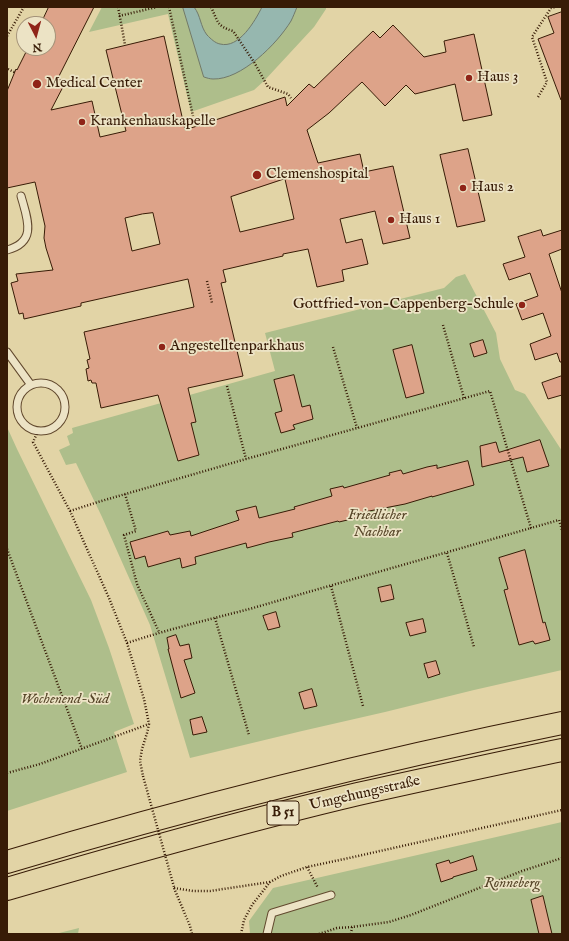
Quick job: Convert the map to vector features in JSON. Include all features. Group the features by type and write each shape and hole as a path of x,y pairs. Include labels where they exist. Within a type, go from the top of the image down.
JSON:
{"highway":[{"name":"Umgehungsstraße","path":"7,862 138,824 293,783 562,723"},
{"name":"Umgehungsstraße","path":"7,889 113,858 261,818 358,794 562,750"}],"lane":[{"path":"7,250 14,248 27,237 28,227 21,196"},
{"path":"7,352 30,385"},
{"path":"38,382 46,382 60,390 64,397 66,404 63,417 59,423 49,430 38,431 32,429 19,417 17,411 18,398 25,388 30,385 38,382"},
{"path":"267,934 272,913 330,895"}],"path":[{"path":"7,36 24,7"},
{"path":"118,7 125,45"},
{"path":"119,16 157,7"},
{"path":"169,7 193,116"},
{"path":"211,7 218,23 225,29 233,31 239,39 268,87 288,94 291,98"},
{"path":"538,97 547,82 532,37 551,8 555,7"},
{"path":"8,69 16,73"},
{"path":"207,281 212,303"},
{"path":"443,325 464,398"},
{"path":"333,347 357,428"},
{"path":"227,386 246,459"},
{"path":"70,512 98,502 246,459 490,391 531,528"},
{"path":"38,431 33,442 70,512 109,598 127,643 144,699 149,724 140,761 143,776 174,888 192,934"},
{"path":"125,494 136,532 124,535 137,584 159,632"},
{"path":"127,643 159,632 331,586 559,520 562,530"},
{"path":"7,549 82,749"},
{"path":"447,553 474,647"},
{"path":"331,586 363,706"},
{"path":"215,618 249,735"},
{"path":"7,773 40,764 149,724"},
{"path":"174,888 193,891 210,891 270,882 281,876 307,867 562,810"},
{"path":"319,934 337,928 389,922 411,915 522,871 562,858"},
{"path":"307,867 316,883"},
{"path":"241,934 244,920 252,905 270,882"},
{"path":"351,934 352,927"}],"green space":[{"path":"102,7 326,7 326,9 314,27 254,90 191,112 168,14 89,32"},
{"name":"Friedlicher Nachbar","path":"465,274 496,333 500,359 515,390 525,394 562,451 562,670 190,758 150,625 102,517 76,463 66,465 59,450 70,445 67,436 73,433 72,428 275,371 265,333 444,288 456,277"},
{"name":"Wochenend-Süd","path":"7,427 91,600 109,648 134,724 114,732 127,772 7,811"},
{"name":"Ronneberg","path":"562,822 562,934 250,934 249,921 273,888"},
{"path":"79,928 78,934 55,934"}],"water":[{"path":"183,7 194,7 207,35 216,43 227,44 234,42 246,33 262,7 297,7 285,30 268,50 235,74 224,78 210,79 204,77"}],"building":[{"path":"49,7 94,7 58,78 65,83 51,110 92,101 100,137 126,131 106,50 164,36 185,130 285,97 287,106 309,84 314,88 373,31 380,38 393,25 424,57 446,52 444,41 474,34 492,115 463,121 455,84 415,94 406,85 385,106 362,82 329,113 307,130 318,163 360,154 364,172 393,166 410,238 383,244 375,211 340,219 346,243 362,239 368,264 342,270 344,281 317,287 308,249 223,270 226,282 221,283 243,376 188,388 196,422 191,423 199,455 178,461 158,395 101,408 96,383 92,383 91,380 88,381 86,369 89,368 87,360 90,359 84,332 194,307 188,279 81,303 81,306 24,319 23,313 19,314 11,283 18,281 16,274 53,270 46,248 44,238 45,226 35,182 7,188 7,91 16,69 17,70 24,56 56,56 56,16 45,16","holes":["285,179 294,219 240,232 231,197","153,213 160,244 132,251 125,218"]},
{"path":"562,12 561,100 538,39 554,33 548,17"},
{"name":"Haus 2","path":"468,149 485,221 457,227 440,155"},
{"path":"541,230 543,236 562,230 562,249 549,254 562,293 562,362 560,362 557,353 535,360 530,344 551,336 543,313 522,320 516,304 538,296 530,273 509,280 503,264 525,257 518,237"},
{"path":"483,340 487,353 474,357 470,344"},
{"path":"412,345 424,393 406,398 393,350"},
{"path":"294,375 302,407 310,405 313,419 293,425 295,429 281,433 275,413 282,411 274,380"},
{"path":"562,376 562,395 548,399 542,383"},
{"path":"540,440 549,466 527,472 523,457 482,467 480,446 496,442 499,452"},
{"path":"468,461 474,485 405,504 359,513 360,517 292,533 293,537 247,548 246,543 195,557 196,564 182,568 180,558 148,567 145,556 135,559 130,542 168,531 170,535 190,531 191,536 239,520 236,511 256,506 259,518 295,509 294,507 332,496 330,489 343,486 344,488 390,475 389,473 401,470 403,474 437,465 437,468"},
{"path":"525,550 543,623 545,622 550,640 535,644 533,641 519,645 504,590 508,589 499,558"},
{"path":"391,585 394,599 381,602 378,588"},
{"path":"276,612 280,627 268,630 263,616"},
{"path":"423,619 426,632 410,636 406,623"},
{"path":"176,635 180,646 189,644 192,658 184,660 195,693 181,698 168,649 167,638"},
{"path":"436,661 440,674 428,678 424,664"},
{"path":"312,689 317,706 304,709 299,693"},
{"path":"202,717 207,732 193,735 190,720"},
{"path":"473,856 477,870 441,882 436,864 449,860 450,863"},
{"path":"543,896 552,934 539,934 531,900"}],"place":[{"name":"Haus 3","path":"469,78"},
{"name":"Medical Center","path":"37,84"},
{"name":"Krankenhauskapelle","path":"82,122"},
{"name":"Clemenshospital","path":"257,175"},
{"name":"Haus 2","path":"463,188"},
{"name":"Haus 1","path":"391,220"},
{"name":"Gottfried-von-Cappenberg-Schule","path":"522,305"},
{"name":"Angestelltenparkhaus","path":"162,347"}]}
